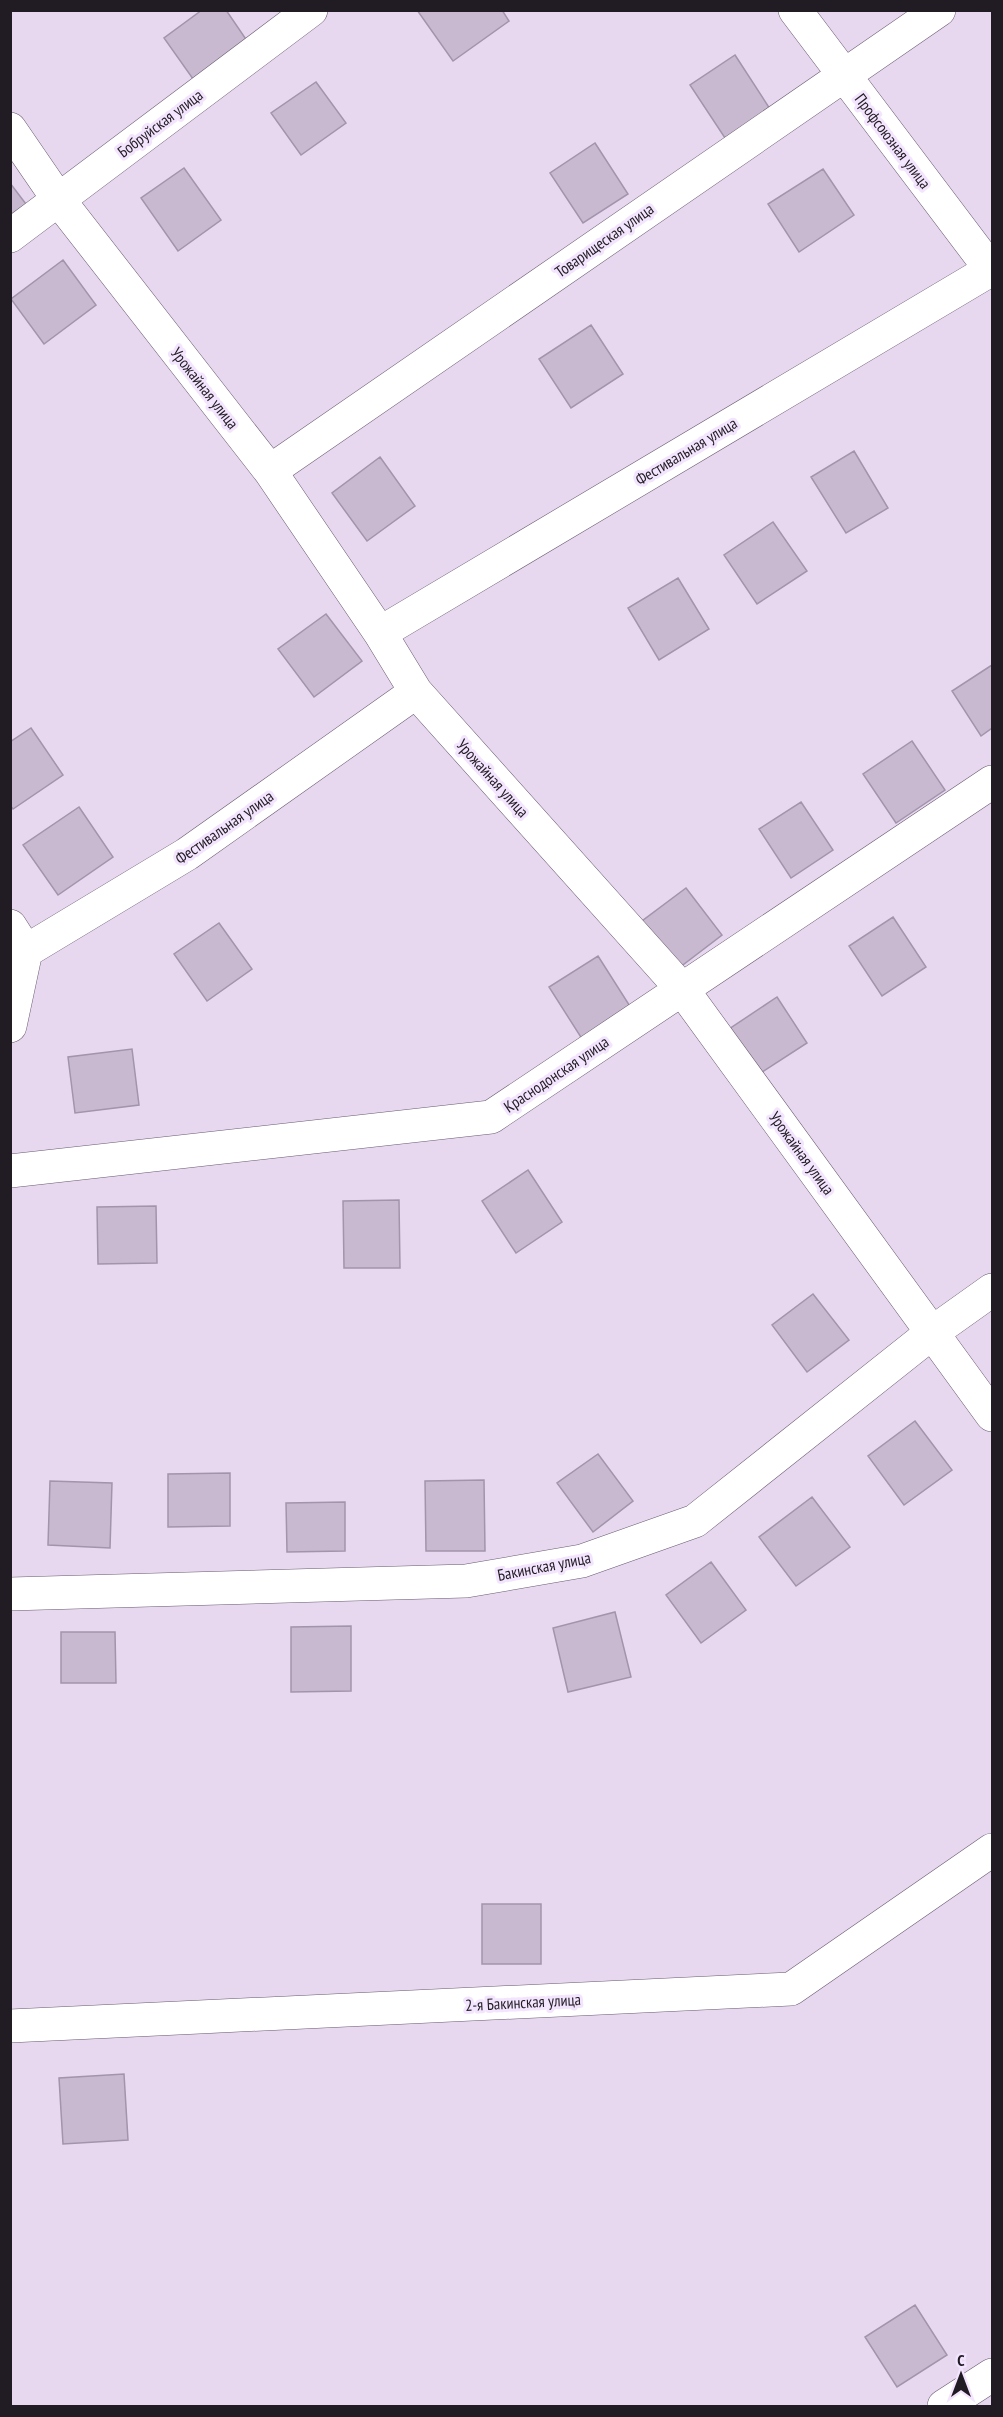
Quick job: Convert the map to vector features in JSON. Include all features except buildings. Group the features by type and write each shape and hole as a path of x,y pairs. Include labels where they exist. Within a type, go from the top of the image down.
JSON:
{"street":[{"name":"Бобруйская улица","path":"10,236 311,10"},
{"name":"Профсоюзная улица","path":"795,10 992,270"},
{"name":"Товарищеская улица","path":"270,471 939,10"},
{"name":"Урожайная улица","path":"10,129 58,199 270,471 380,633 416,692 682,989 993,1415"},
{"name":"Фестивальная улица","path":"380,633 992,270"},
{"name":"Фестивальная улица","path":"18,938 187,854 416,692"},
{"name":"Краснодонская улица","path":"10,1171 491,1117 993,782"},
{"path":"10,1026 18,938"},
{"name":"Бакинская улица","path":"10,1594 466,1581 582,1561 695,1521 933,1332 993,1290"},
{"name":"2-я Бакинская улица","path":"10,2026 791,1989 993,1850"},
{"path":"944,2406 993,2375"}]}
